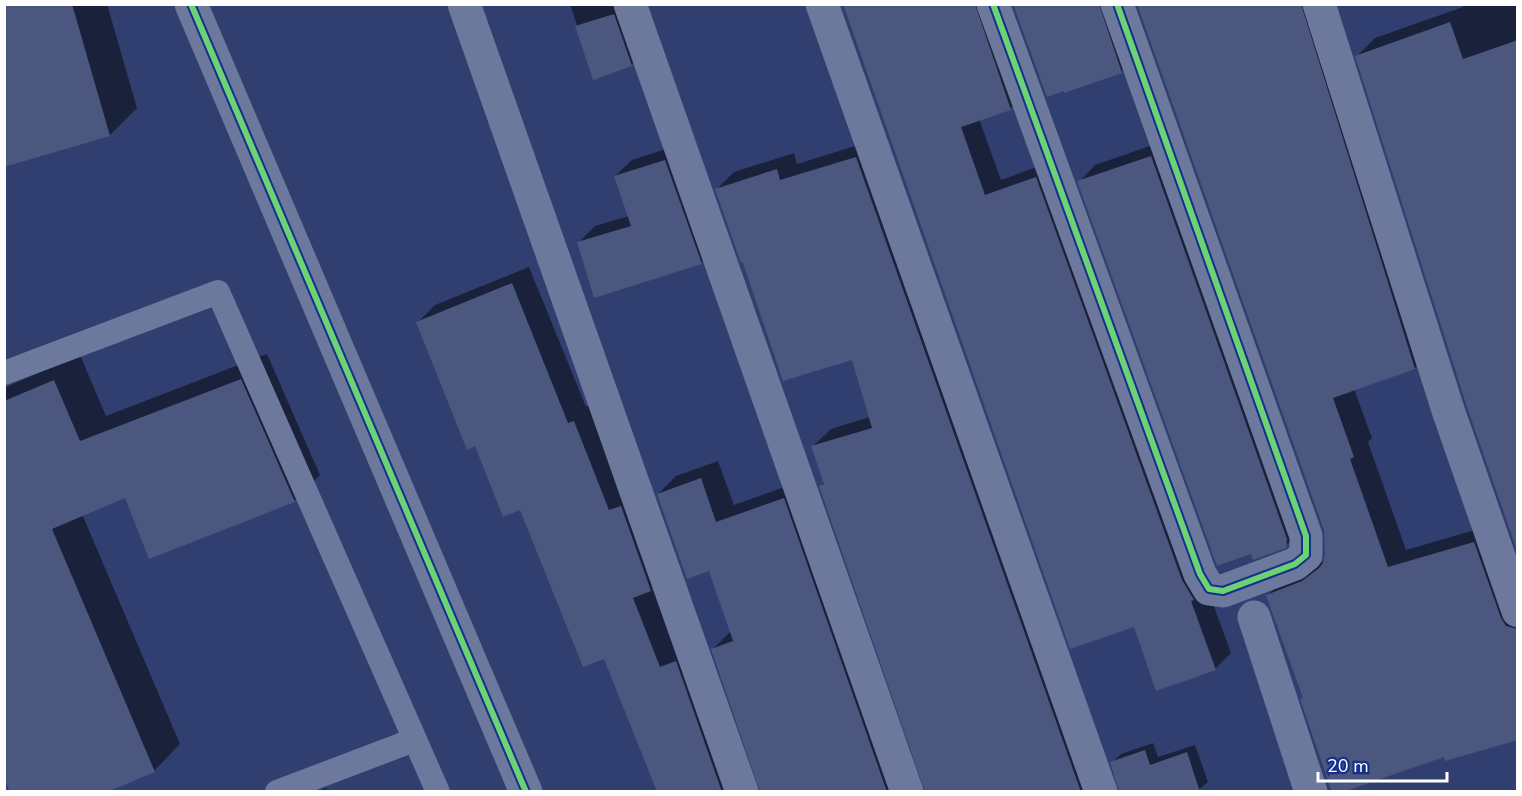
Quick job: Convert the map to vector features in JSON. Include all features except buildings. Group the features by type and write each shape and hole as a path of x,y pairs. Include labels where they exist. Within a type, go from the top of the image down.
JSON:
{"street":[{"path":"191,4 526,792"},
{"path":"464,4 742,792"},
{"path":"630,4 907,792"},
{"path":"822,4 1101,792"},
{"path":"993,4 1200,574 1209,589 1223,591 1295,564 1306,555 1306,536 1117,4"},
{"path":"1319,4 1448,410 1518,611"},
{"path":"1254,617 1311,792"}],"lane":[{"path":"4,373 218,292 438,792"},
{"path":"278,792 414,740"}],"cycle path":[{"path":"191,4 526,792"},
{"path":"993,4 1200,574 1209,589 1223,591 1295,564 1306,555 1306,536 1117,4"}]}
